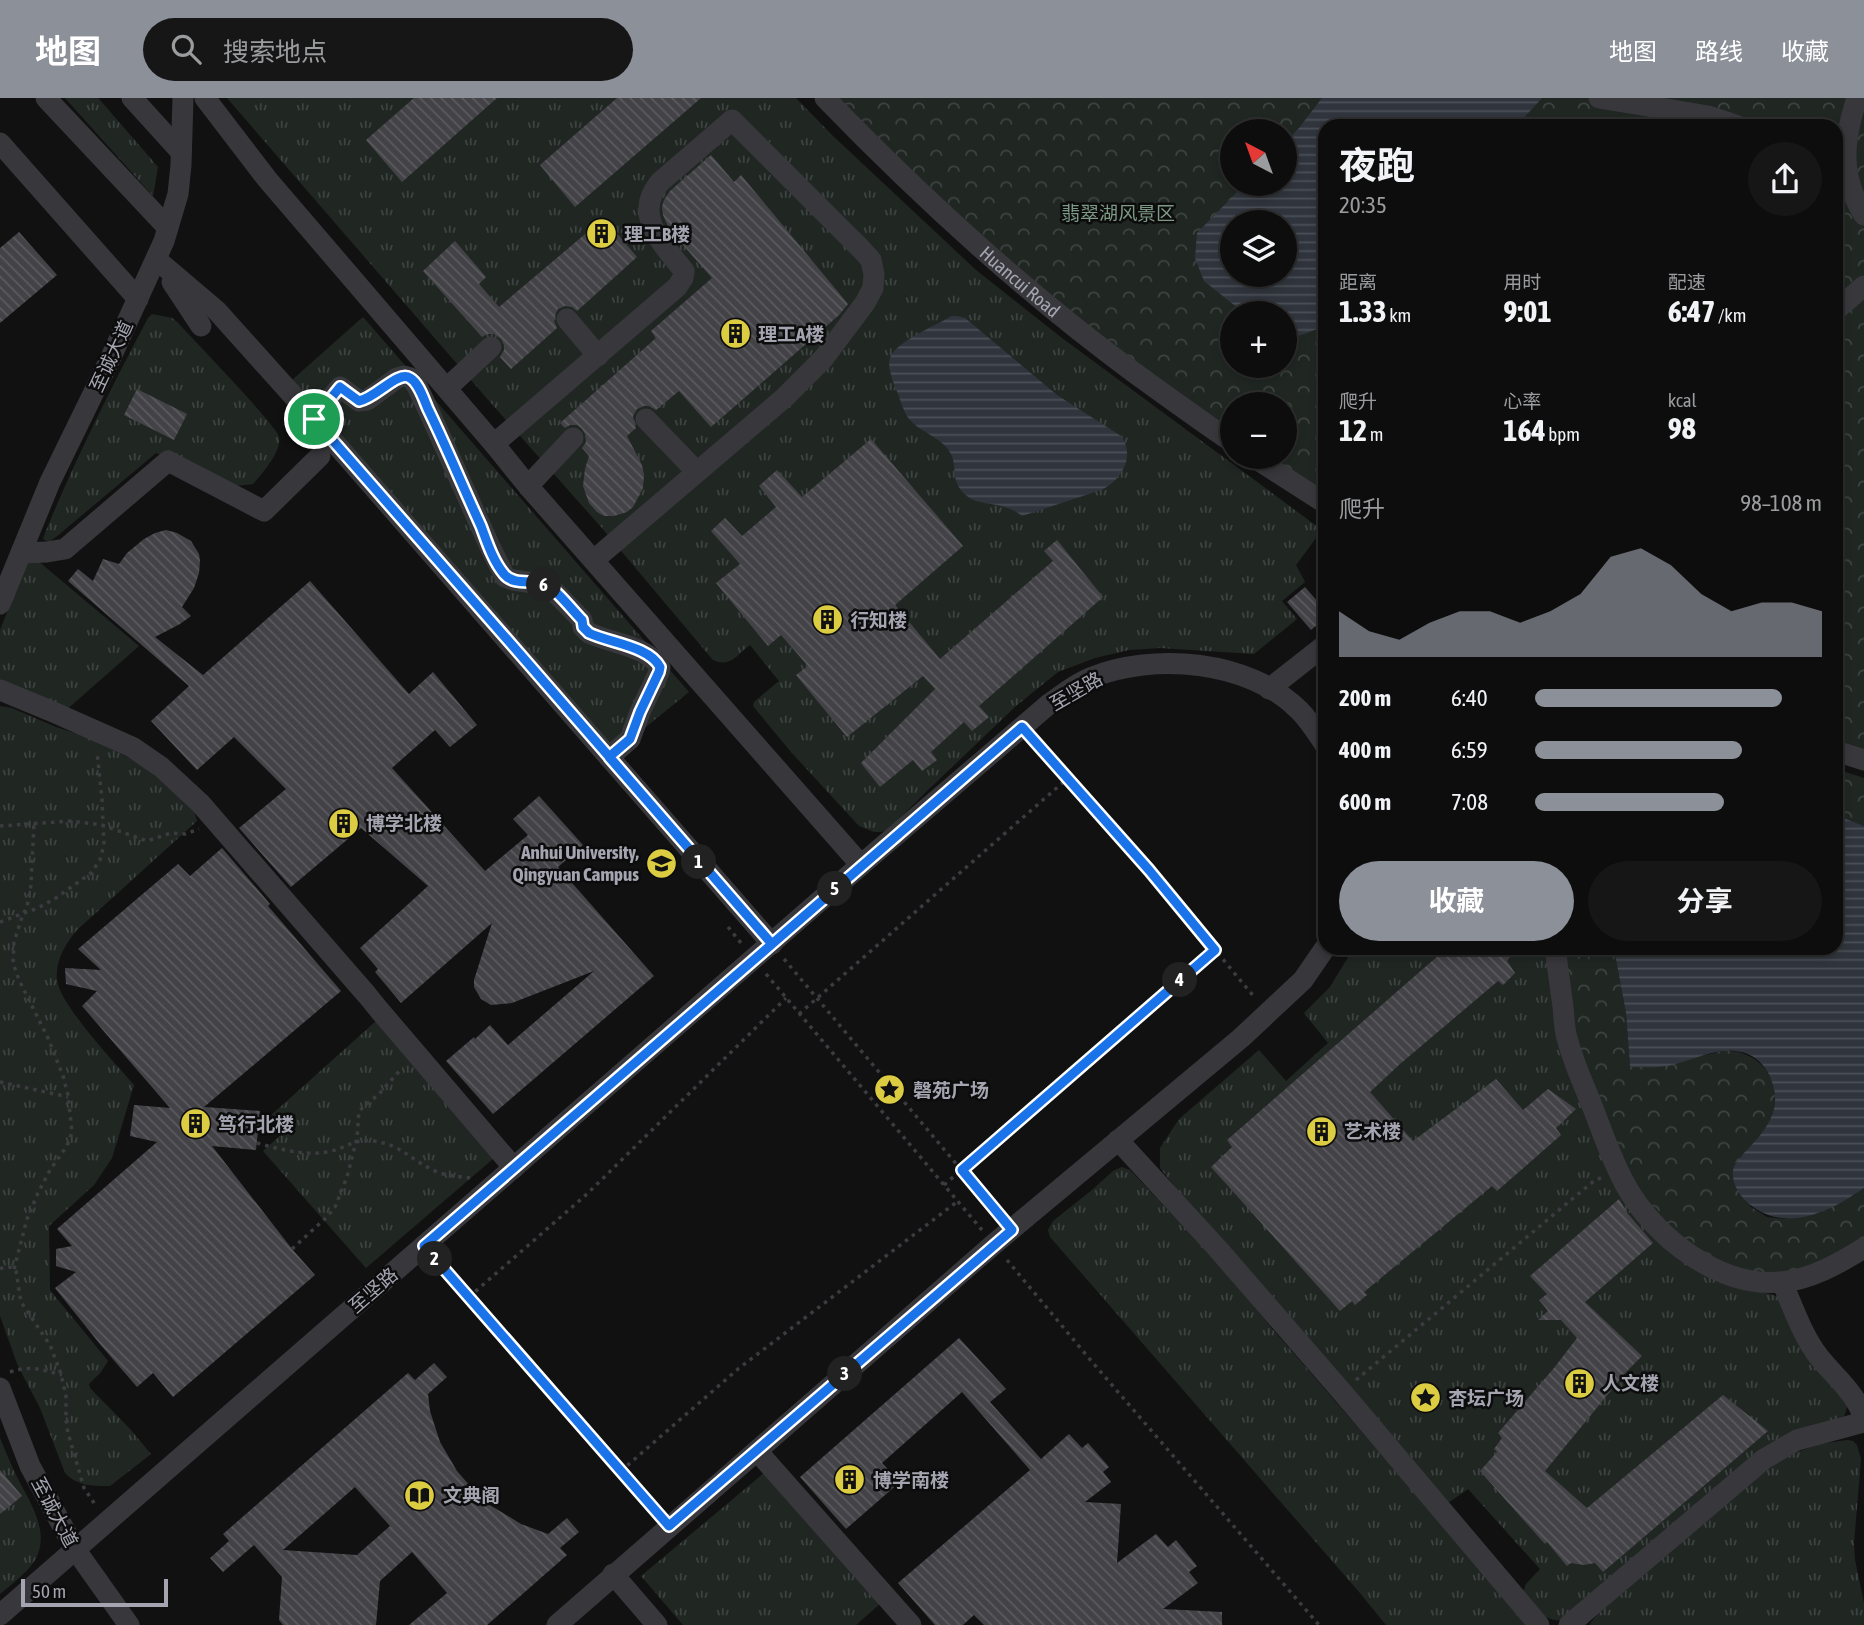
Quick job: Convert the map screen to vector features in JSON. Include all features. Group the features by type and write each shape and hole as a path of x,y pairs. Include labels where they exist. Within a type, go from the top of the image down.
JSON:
{"street":[{"path":"46,98 168,228"},
{"path":"132,98 181,152"},
{"name":"至诚大道","path":"0,604 50,482 157,260 178,194 183,98"},
{"path":"205,98 267,178 528,486 861,865"},
{"name":"Huancui Road","path":"825,98 926,197 1034,293 1130,370 1220,434"},
{"path":"1857,98 1849,123 1845,167 1854,199 1864,215"},
{"path":"1607,99 1717,119"},
{"path":"495,444 598,356 683,278 684,271 650,223 648,213 652,191 733,120 871,260 873,288 865,303 822,359 783,398 594,561"},
{"path":"0,143 138,299"},
{"path":"1843,203 1864,221"},
{"path":"157,260 201,326"},
{"path":"157,260 217,312 314,419 772,944"},
{"path":"1843,304 1864,286"},
{"path":"567,319 598,356"},
{"path":"447,388 491,347"},
{"path":"314,419 340,387 359,401 367,400 397,378 411,378 505,577 548,585 582,620 583,627 589,633 648,654 658,663 659,672 630,739 609,757"},
{"path":"646,419 697,472"},
{"path":"528,486 573,438"},
{"path":"21,553 65,549 168,461 264,511 320,456"},
{"path":"1272,469 1318,499"},
{"path":"1269,689 1318,650"},
{"name":"至坚路","path":"0,1615 861,865 1049,704 1071,689 1087,680 1127,667 1167,664 1203,667 1257,681 1285,698 1300,711 1318,734"},
{"path":"0,690 132,747 162,766 213,818 514,1168"},
{"path":"1843,753 1864,760"},
{"path":"557,1625 1012,1230 1198,1075 1303,980 1320,955"},
{"path":"1556,955 1567,1037 1620,1175 1638,1204 1669,1239 1699,1261 1722,1272 1763,1282 1800,1278 1826,1269 1864,1248"},
{"path":"1118,1140 1217,1248 1342,1392 1539,1625"},
{"path":"1569,1625 1764,1459 1797,1440 1864,1421 1858,1403 1809,1342 1782,1282"},
{"name":"至诚大道","path":"0,1388 30,1465 75,1549 129,1625"},
{"path":"757,1451 910,1625"},
{"path":"613,1574 657,1625"}],"path":[{"path":"1022,727 1149,870 1267,1013"},
{"path":"0,922 38,908 56,898 91,873 100,860 104,845 102,799 94,731"},
{"path":"799,1014 1068,778"},
{"path":"0,827 71,821 103,825 147,841 171,833 185,834 202,829 213,818"},
{"path":"34,823 31,885 27,907 14,942 14,967 55,1054 68,1097 72,1126 71,1138 50,1170 27,1219 15,1269 21,1302 50,1345 62,1375 68,1433 84,1488 108,1520"},
{"path":"772,944 1012,1230"},
{"path":"944,1185 1215,950"},
{"path":"469,1297 587,1194 786,998"},
{"path":"292,1249 335,1207 356,1141 359,1111 417,1054"},
{"path":"0,1082 68,1097"},
{"path":"257,1143 283,1150 320,1153 367,1140 392,1145 440,1173 496,1184"},
{"path":"1342,1392 1595,1180 1620,1175"},
{"path":"621,1471 738,1369 958,1201"},
{"path":"424,1246 669,1526"},
{"path":"0,1269 15,1269"},
{"path":"0,1377 31,1368 62,1375"}],"green space":[{"path":"65,98 100,100 158,167 153,196"},
{"path":"227,98 796,98 976,270 1062,338 1220,455 1220,469 1239,469 1318,527 1318,535 1296,565 1305,582 1282,601 1297,619 1254,654 1160,648 1129,650 1095,658 1058,672 1016,706 890,828 874,832 859,826 753,706 754,702 779,681 750,645 729,661 713,660 601,527"},
{"name":"翡翠湖风景区","path":"825,98 1864,98 1864,760 1843,753 1843,119 1318,119 1318,499 1272,469 1297,469 1297,392 1220,392 1220,434 1130,370"},
{"path":"152,314 172,318 177,322 233,381 275,430 279,437 277,449 253,484 236,486 156,453 49,542 43,539 69,478"},
{"path":"363,317 689,692 615,752 292,380"},
{"path":"28,560 37,560 139,646 65,711 0,685 0,630"},
{"path":"0,706 12,708 87,737 126,756 146,768 194,811 197,821 77,930 65,947 58,966 57,980 68,1004 134,1085 112,1158 94,1185 49,1226 50,1290 108,1361 89,1384 90,1388 151,1454 110,1486 80,1483 65,1473 40,1408 18,1366 0,1316"},
{"path":"1843,771 1864,778 1864,826 1843,818"},
{"path":"1349,955 1554,955 1713,1276 1779,1297 1848,1405 1844,1416 1813,1427 1562,1620 1544,1616 1523,1592 1526,1584 1540,1569 1468,1489 1448,1503 1160,1168 1160,1148 1179,1119 1259,1050 1286,1081 1328,1043 1304,1013 1330,987"},
{"path":"1556,955 1615,955 1626,1013 1630,1067 1728,1051 1742,1053 1760,1064 1767,1071 1775,1090 1773,1112 1762,1133 1735,1164 1751,1207 1767,1217 1784,1219 1853,1196 1864,1188 1864,1248 1826,1269 1748,1279 1652,1221 1583,1082"},
{"path":"376,1021 494,1158 366,1268 263,1151 282,1134 269,1117"},
{"path":"1122,1167 1130,1170 1218,1263 1529,1625 1386,1625 1050,1237 1048,1230 1053,1221 1113,1171"},
{"path":"0,1438 36,1515 41,1538 40,1549 32,1565 0,1594"},
{"path":"1847,1440 1857,1445 1861,1459 1854,1543 1864,1603 1864,1625 1590,1625 1598,1614 1749,1481 1789,1455 1820,1444"},
{"path":"764,1473 881,1603 856,1625 683,1625 641,1576"}],"shaded area":[{"path":"1322,98 1542,98 1522,119 1318,119 1318,329 1297,337 1297,301 1229,301 1204,281 1195,258 1197,233 1233,196 1297,196 1297,130"},
{"path":"951,316 965,318 1057,395 1121,436 1127,460 1115,481 1101,490 1022,516 1007,508 978,502 961,490 947,448 907,416 889,366 890,358 900,346"},
{"path":"1843,818 1864,826 1864,1188 1836,1205 1804,1217 1773,1216 1758,1210 1739,1193 1733,1175 1736,1163 1763,1132 1772,1116 1775,1099 1768,1072 1755,1058 1733,1051 1711,1053 1667,1066 1630,1067 1626,1013 1615,955 1843,955"}],"building":[{"path":"414,98 497,98 402,182 366,140"},
{"path":"617,98 701,98 575,207 540,165"},
{"name":"理工A楼","path":"711,155 734,182 741,175 848,304 839,315 711,427 679,391 656,410 649,406 637,409 633,416 636,428 627,436 642,465 643,488 633,507 627,512 604,516 589,503 583,486 589,456 582,448 586,442 585,434 577,425 565,428 560,423 656,338 651,331 712,278 669,229 662,207 670,191"},
{"path":"604,218 637,257 577,311 565,306 558,309 554,321 557,328 511,369 500,357 504,350 501,339 494,334 482,337 423,271 455,241 486,277 479,284 499,307"},
{"path":"19,232 57,275 0,323 0,248"},
{"path":"137,389 187,414 174,440 124,415"},
{"name":"行知楼","path":"871,439 963,546 895,605 940,659 1053,561 1044,551 1057,540 1103,597 979,706 989,717 972,731 964,722 931,752 937,760 922,771 913,760 880,787 861,763 935,689 923,676 847,737 796,675 808,666 781,635 768,646 716,583 740,564 711,531 725,518 742,536 776,507 759,486 777,470 802,497"},
{"name":"博学北楼","path":"166,530 191,541 199,554 199,573 194,588 182,607 191,616 155,637 203,675 310,581 409,694 433,672 477,725 450,747 435,730 392,768 485,871 528,835 513,819 539,796 583,845 558,867 654,976 493,1114 446,1061 490,1025 508,1045 594,971 512,1003 491,1005 481,999 474,987 474,980 492,923 401,1003 375,972 378,969 360,948 428,886 361,828 291,887 239,828 286,789 234,737 197,770 151,721 189,686 68,581 78,569 93,581 103,559 119,564 127,553 144,539"},
{"path":"1305,587 1318,602 1318,624 1311,630 1287,602"},
{"name":"笃行北楼","path":"222,848 341,991 204,1107 260,1111 256,1150 212,1146 315,1275 173,1397 153,1373 137,1387 55,1288 76,1272 56,1266 56,1249 72,1246 57,1229 157,1142 130,1136 134,1105 170,1108 82,1006 97,991 66,984 65,968 101,970 78,949 178,864 190,876"},
{"name":"艺术楼","path":"1439,955 1511,955 1507,961 1515,973 1503,985 1498,981 1370,1092 1413,1141 1496,1079 1523,1110 1548,1089 1576,1109 1556,1128 1561,1135 1497,1191 1492,1186 1364,1292 1367,1295 1355,1305 1352,1301 1340,1311 1211,1167 1232,1147 1227,1140"},
{"name":"人文楼","path":"1619,1199 1653,1243 1585,1302 1642,1356 1545,1471 1587,1508 1723,1395 1768,1431 1603,1572 1595,1563 1571,1563 1567,1566 1480,1471 1497,1452 1494,1449 1502,1438 1498,1433 1577,1338 1561,1320 1538,1320 1548,1311 1539,1300 1547,1294 1530,1276"},
{"name":"博学南楼","path":"959,1338 1006,1389 990,1402 1041,1459 1069,1434 1082,1448 1088,1443 1109,1467 1103,1472 1111,1482 1085,1502 1121,1504 1117,1563 1156,1534 1168,1547 1176,1540 1197,1566 1189,1572 1198,1583 1163,1609 1222,1612 1222,1625 984,1625 974,1615 963,1625 935,1625 898,1583 1030,1470 962,1392 882,1463 900,1482 846,1529 800,1477"},
{"name":"文典阁","path":"434,1363 447,1377 428,1394 430,1411 440,1442 457,1471 488,1504 521,1524 548,1534 567,1518 579,1532 560,1548 567,1555 487,1625 409,1625 447,1593 412,1552 380,1581 376,1625 283,1625 279,1620 282,1577 254,1545 223,1572 210,1558 229,1541 223,1534 408,1373 415,1380","holes":["355,1487 390,1526 357,1555 283,1550"]},
{"path":"0,1470 22,1496 0,1514"}],"place":[{"name":"理工B楼","path":"601,234"},
{"name":"理工A楼","path":"735,334"},
{"name":"行知楼","path":"827,620"},
{"name":"博学北楼","path":"343,823"},
{"name":"Anhui University, Qingyuan Campus","path":"662,863"},
{"name":"磬苑广场","path":"890,1090"},
{"name":"笃行北楼","path":"195,1124"},
{"name":"艺术楼","path":"1321,1131"},
{"name":"人文楼","path":"1579,1383"},
{"name":"杏坛广场","path":"1425,1398"},
{"name":"博学南楼","path":"850,1480"},
{"name":"文典阁","path":"420,1495"}],"route":[{"path":"314,419 340,387 359,401 367,400 397,378 411,378 505,577 548,585 582,620 583,627 589,633 648,654 658,663 659,672 630,739 609,757 772,944 1022,727 1149,870 1215,950 962,1170 1012,1230 669,1526 424,1246 772,944 702,866 314,419"}]}
